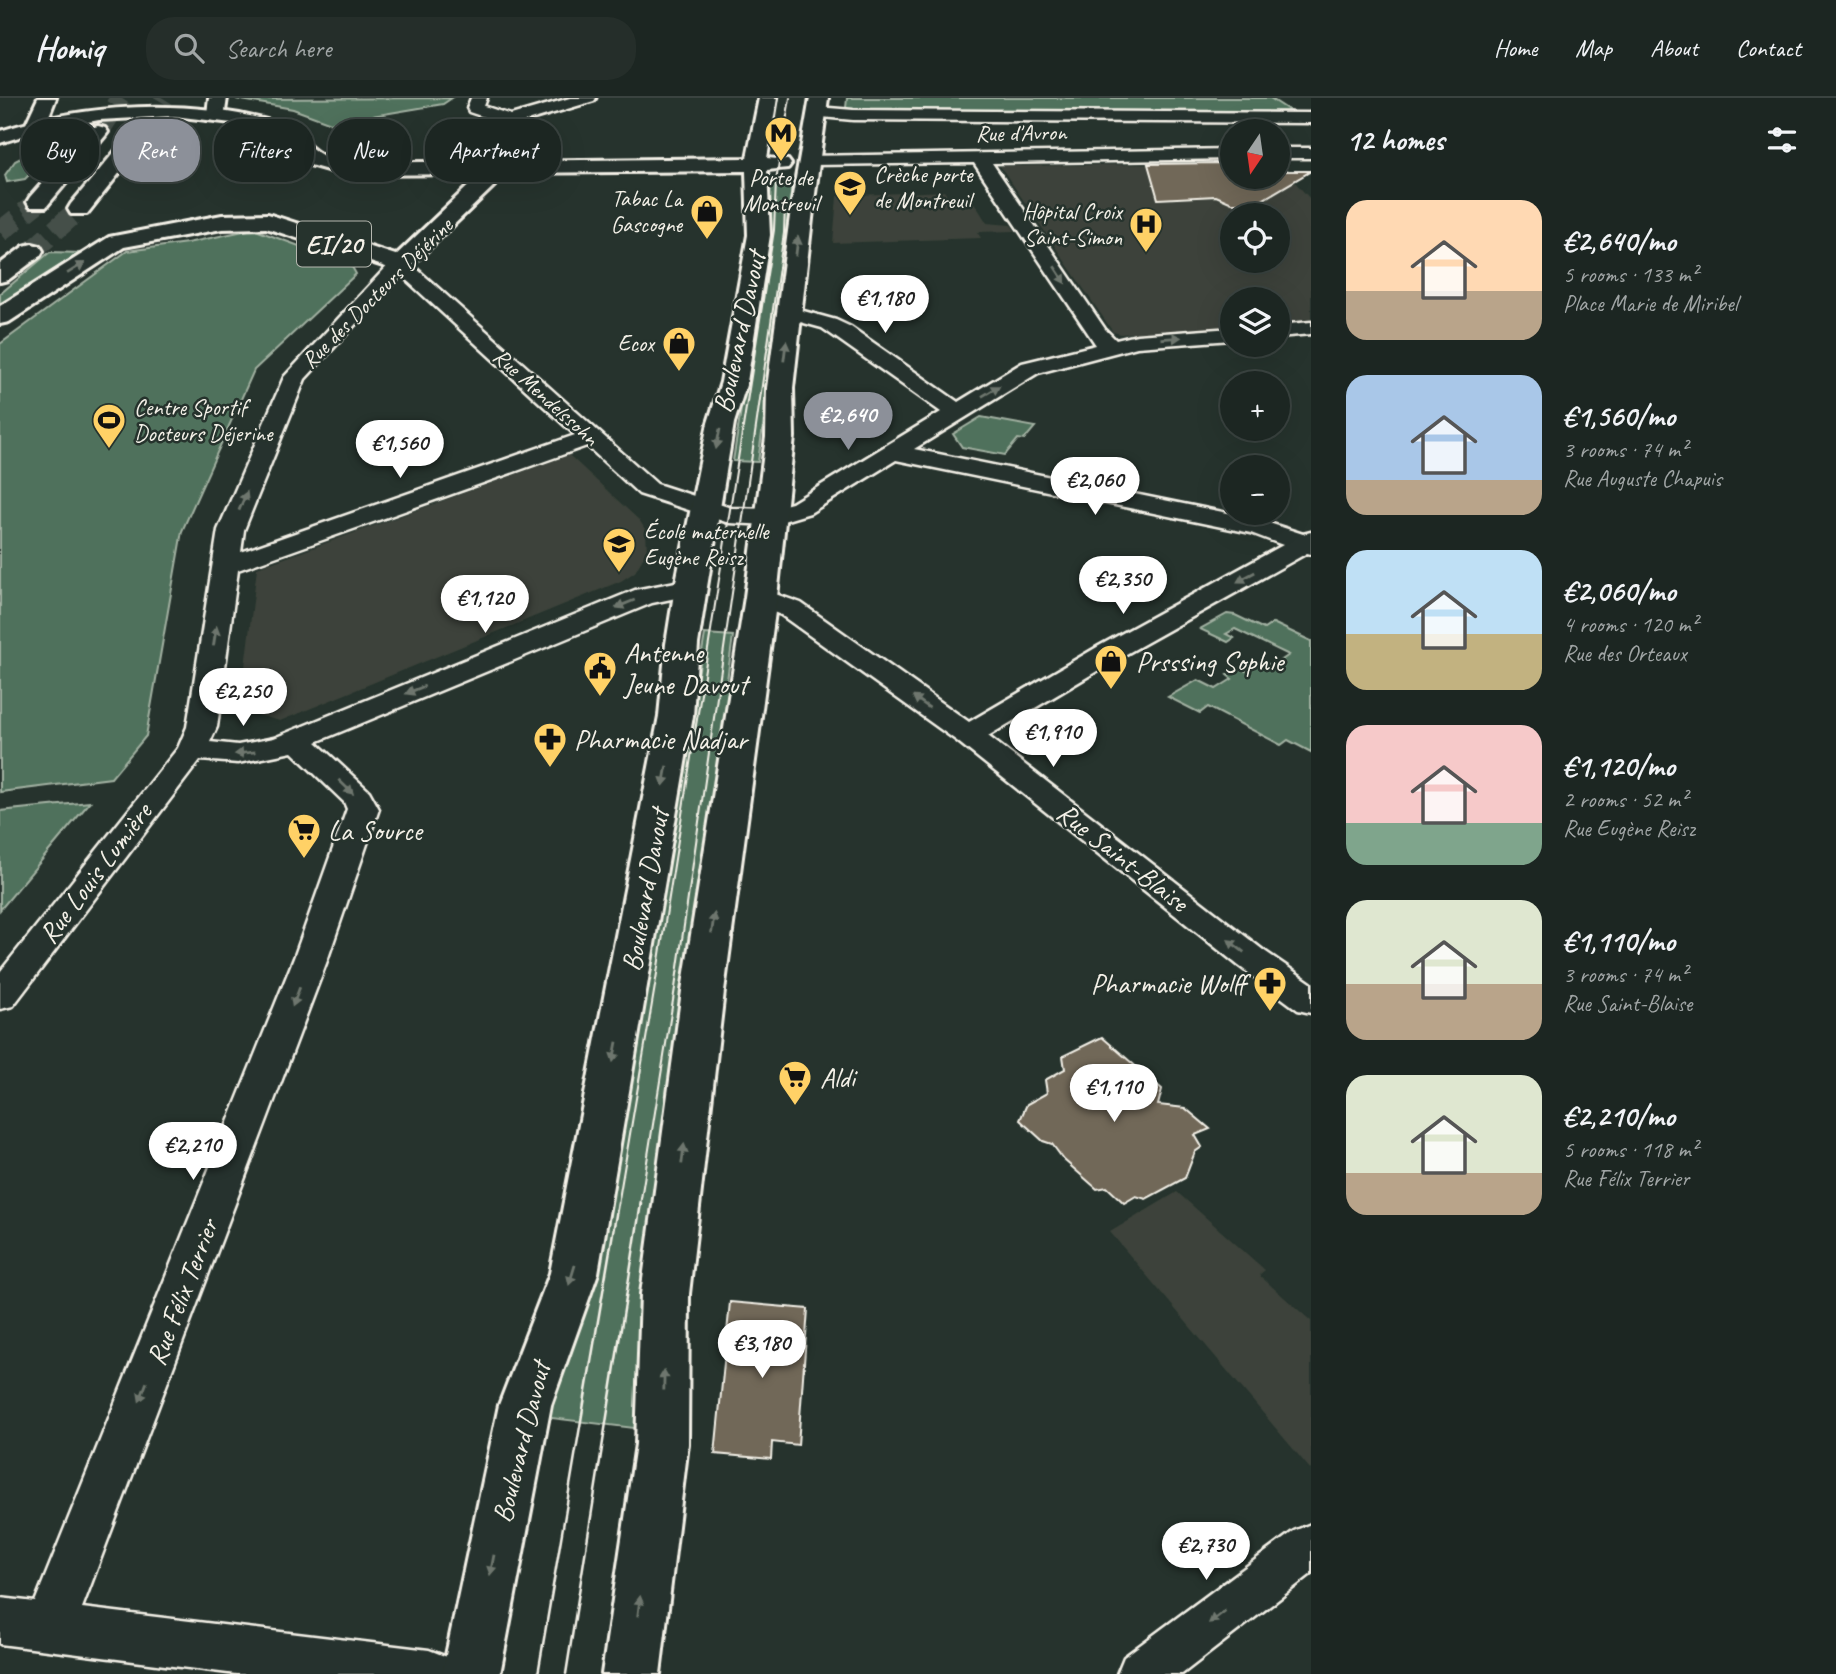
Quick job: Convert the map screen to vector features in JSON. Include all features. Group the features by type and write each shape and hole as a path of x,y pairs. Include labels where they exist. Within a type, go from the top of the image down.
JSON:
{"main road":[{"path":"38,119 47,98"},
{"name":"Boulevard Davout","path":"471,1674 525,1405 574,1273 674,729 691,587 705,508 721,423 734,383 759,235 756,160 768,98"},
{"name":"Boulevard Davout","path":"631,1674 662,1444 667,1280 703,991 761,597 780,438 780,388 818,105"},
{"path":"79,119 117,113 218,106 275,129 291,138 310,158 324,165 345,169 425,168"},
{"path":"0,137 21,130"},
{"path":"561,165 811,160"},
{"path":"79,209 113,167"},
{"path":"38,202 55,182"},
{"name":"Rue des Docteurs Déjérine","path":"400,264 486,182"},
{"name":"EI/20","path":"0,317 117,242 222,222 268,221 400,264"},
{"path":"0,275 32,251"}],"street":[{"path":"479,98 475,108 507,119"},
{"path":"514,119 588,98"},
{"path":"818,105 853,115 1311,118"},
{"path":"1290,153 1311,153"},
{"name":"Rue d'Avron","path":"811,160 1220,154"},
{"path":"980,158 1097,333 1110,346"},
{"name":"Rue Mendelssohn","path":"400,264 648,489 729,515 771,508"},
{"name":"Rue des Docteurs Déjérine","path":"192,750 202,727 231,530 295,377 319,348 400,264"},
{"path":"789,313 829,324 843,332 957,412"},
{"path":"1290,330 1311,328"},
{"path":"771,508 801,508 1030,368 1137,341 1220,335"},
{"path":"225,566 591,437"},
{"path":"891,452 1257,527 1309,543"},
{"path":"968,735 1109,652 1309,543"},
{"path":"192,750 238,754 267,750 645,596 691,587"},
{"name":"Rue Saint-Blaise","path":"761,597 791,609 968,735 1251,958 1311,1001"},
{"name":"Rue Félix Terrier","path":"50,1628 311,958 363,808 358,798 297,740"},
{"name":"Rue Louis Lumière","path":"0,997 192,750"},
{"path":"1142,1674 1311,1546"},
{"path":"0,1621 429,1674"}],"shaded area":[{"name":"Hôpital Croix Saint-Simon","path":"1220,163 1220,189 1290,189 1290,176 1311,200 1311,319 1290,322 1290,287 1220,287 1220,327 1121,334 1113,332 1000,166"},
{"path":"944,191 949,198 970,196 987,223 1011,225 1015,231 977,232 981,238 833,243 837,196"},
{"path":"569,455 640,521 646,531 647,551 635,572 621,581 280,721 258,715 243,707 241,700 257,568"},
{"path":"1177,1192 1265,1270 1259,1275 1311,1321 1311,1470 1110,1232"}],"green space":[{"path":"452,98 443,104 355,119 328,119 328,122 293,109 236,99"},
{"path":"847,98 1270,98 1290,111 858,112 846,108"},
{"path":"21,158 21,180 7,182 5,175 15,161"},
{"path":"771,183 791,184 791,225 758,462 733,461 767,243"},
{"name":"Centre Sportif Docteurs Déjerine","path":"253,229 351,265 356,274 254,370 182,531 146,736 111,778 0,792 0,344 127,251 187,243"},
{"path":"50,252 79,253 0,306 0,294"},
{"path":"981,417 1035,427 1024,440 1018,439 1005,455 962,447 953,434"},
{"path":"1227,614 1264,629 1273,623 1311,641 1311,752 1288,740 1281,745 1208,707 1200,713 1168,697 1198,680 1216,689 1232,679 1227,675 1239,668 1246,671 1261,661 1273,666 1289,655 1235,629 1226,634 1234,638 1228,642 1200,629"},
{"path":"705,634 733,636 726,688 732,689 642,1429 543,1417 593,1289"},
{"path":"90,802 0,910 0,811"}],"building":[{"path":"1218,163 1220,189 1281,189 1257,203 1232,203 1216,196 1158,199 1148,164"},
{"path":"1290,171 1311,171 1290,183"},
{"path":"1102,1037 1162,1089 1158,1105 1185,1108 1210,1129 1195,1135 1202,1147 1195,1152 1185,1178 1146,1199 1136,1196 1124,1203 1107,1187 1097,1189 1064,1160 1052,1144 1043,1141 1020,1120 1027,1104 1047,1093 1045,1080 1065,1069 1063,1056"},
{"path":"730,1302 808,1309 798,1445 772,1442 771,1459 715,1454"}],"tunnel":[{"path":"99,131 121,98"},
{"path":"150,119 163,98"},
{"path":"0,232 38,202"},
{"path":"32,251 79,209"}],"tram line":[{"path":"618,1205 774,230 776,181 790,98"},
{"path":"640,1205 675,988 784,233 785,206"},
{"path":"538,1674 618,1203"},
{"path":"566,1674 641,1203"}],"place":[{"name":"Porte de Montreuil","path":"781,163"},
{"name":"Crèche porte de Montreuil","path":"850,217"},
{"name":"Tabac La Gascogne","path":"707,241"},
{"name":"Hôpital Croix Saint-Simon","path":"1146,254"},
{"name":"Ecox","path":"679,373"},
{"name":"Centre Sportif Docteurs Déjerine","path":"109,450"},
{"name":"École maternelle Eugène Reisz","path":"619,574"},
{"name":"Prsssing Sophie","path":"1111,691"},
{"name":"Antenne Jeune Davout","path":"600,698"},
{"name":"Pharmacie Nadjar","path":"550,769"},
{"name":"La Source","path":"304,860"},
{"name":"Pharmacie Wolff","path":"1270,1013"},
{"name":"Aldi","path":"795,1107"}]}
